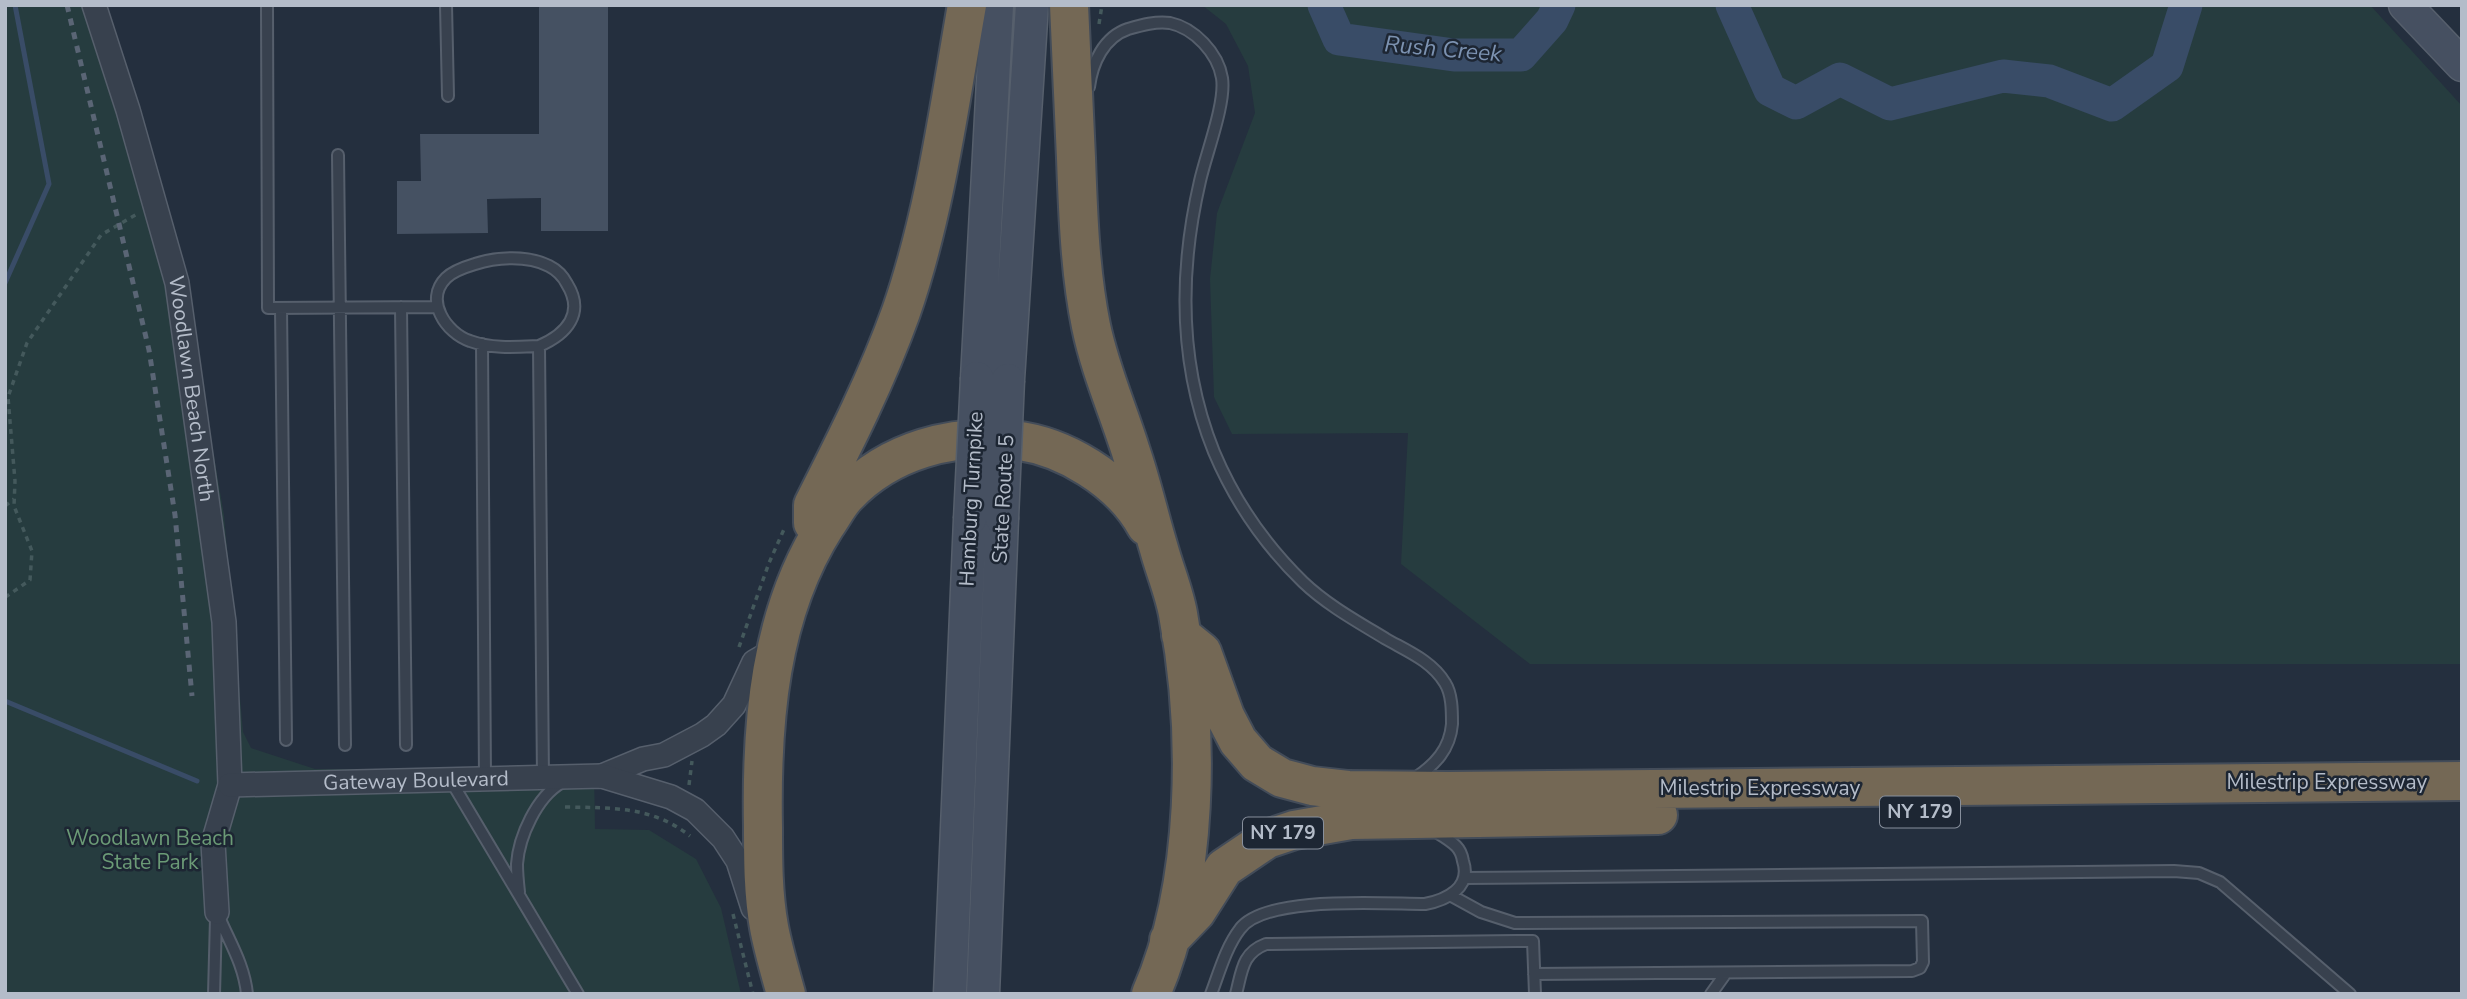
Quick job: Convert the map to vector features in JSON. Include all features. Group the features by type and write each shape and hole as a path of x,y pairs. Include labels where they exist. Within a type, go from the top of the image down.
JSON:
{"highway":[{"path":"813,546 813,505 874,383 902,309 924,229 967,5"},
{"path":"1069,5 1077,197 1086,297 1096,346 1169,579 1181,635 1191,722 1192,792 1188,839 1169,940 1151,994"},
{"path":"786,994 769,926 763,862 762,784 766,718 775,650 799,575 813,546 846,496 870,475 898,458 925,447 951,441 991,438 1026,441 1082,463 1114,487 1140,514 1160,552"},
{"name":"Milestrip Expressway","path":"1181,635 1202,652 1225,716 1238,740 1257,764 1282,778 1394,804 2462,807"},
{"path":"2409,781 2462,767"},
{"name":"Milestrip Expressway","path":"1169,940 1196,912 1224,867 1267,839 1314,825 1351,820 1394,804 2462,780"}],"main road":[{"name":"Hamburg Turnpike","path":"950,994 976,378 997,5"},
{"name":"State Route 5","path":"984,994 1002,519 1032,5"},
{"path":"2405,5 2462,65"}],"street":[{"name":"Woodlawn Beach North","path":"94,5 128,110 177,283 224,622 230,785"},
{"name":"Gateway Boulevard","path":"230,785 602,776 643,759 664,755 702,735 734,705 754,662 775,650"},
{"name":"Gateway Boulevard","path":"602,776 671,797 695,810 723,838 743,875 750,904 769,926"},
{"path":"216,912 213,843 230,785"}],"lane":[{"path":"267,5 268,308 437,307"},
{"path":"446,5 448,96"},
{"path":"1088,95 1095,60 1106,44 1121,32 1145,23 1171,23 1190,32 1206,45 1217,63 1222,77 1222,97 1195,204 1187,266 1185,326 1189,365 1198,404 1214,451 1238,501 1259,534 1305,584 1338,610 1434,667 1446,684 1451,702 1451,736 1444,750 1432,766 1412,780 1394,804 1459,849 1465,866 1465,878 1457,891 1443,900 1425,904 1297,905 1266,913 1241,926 1230,944 1211,994"},
{"path":"1077,197 1086,108"},
{"path":"338,155 345,745"},
{"path":"491,259 518,259 547,265 562,276 574,296 574,311 569,326 552,340 539,346 494,347 467,341 444,325 437,307 439,290 446,278 465,267 491,259"},
{"path":"401,307 406,745"},
{"path":"281,308 286,740"},
{"path":"482,344 485,779"},
{"path":"539,346 543,779"},
{"path":"519,895 519,850 536,811 549,790 569,778"},
{"path":"451,781 578,994"},
{"path":"1465,878 2161,871 2199,873 2220,882 2350,994"},
{"path":"1450,895 1481,912 1515,923 1922,921 1923,962 1920,968 1912,971 1534,974"},
{"path":"214,994 216,912"},
{"path":"216,912 243,967 247,994"},
{"path":"1515,923 1516,942"},
{"path":"1236,994 1245,960 1254,948 1266,944 1516,942 1533,942 1535,994"},
{"path":"1710,994 1726,972"}],"path":[{"path":"5,595 30,580 32,551 14,506 15,481 8,397 27,344 101,234 155,205"},
{"path":"5,506 14,499"},
{"path":"688,791 692,759"},
{"path":"565,807 629,808 674,823 699,843"},
{"path":"732,909 752,994"}],"green space":[{"name":"Woodlawn Beach State Park","path":"5,5 101,5 191,323 224,515 243,732 251,748 315,769 594,770 595,829 649,830 696,859 721,908 741,994 5,994"},
{"path":"1202,5 2370,5 2462,106 2462,664 1530,664 1401,564 1408,433 1232,434 1214,397 1210,279 1217,213 1255,113 1248,66 1226,24"}],"building":[{"path":"539,5 608,5 608,231 541,231 541,198 487,199 488,233 397,234 397,181 421,181 420,134 539,134"}],"waterway":[{"name":"Rush Creek","path":"5,283 49,184 15,5"},
{"name":"Rush Creek","path":"1324,5 1339,39 1454,55 1521,55 1552,20 1559,5"},
{"name":"Rush Creek","path":"1732,5 1770,90 1796,103 1840,79 1890,104 2003,76 2049,81 2112,105 2167,66 2186,5"},
{"path":"5,701 197,781"}],"railway":[{"path":"67,5 149,350 175,515 192,696"}]}
